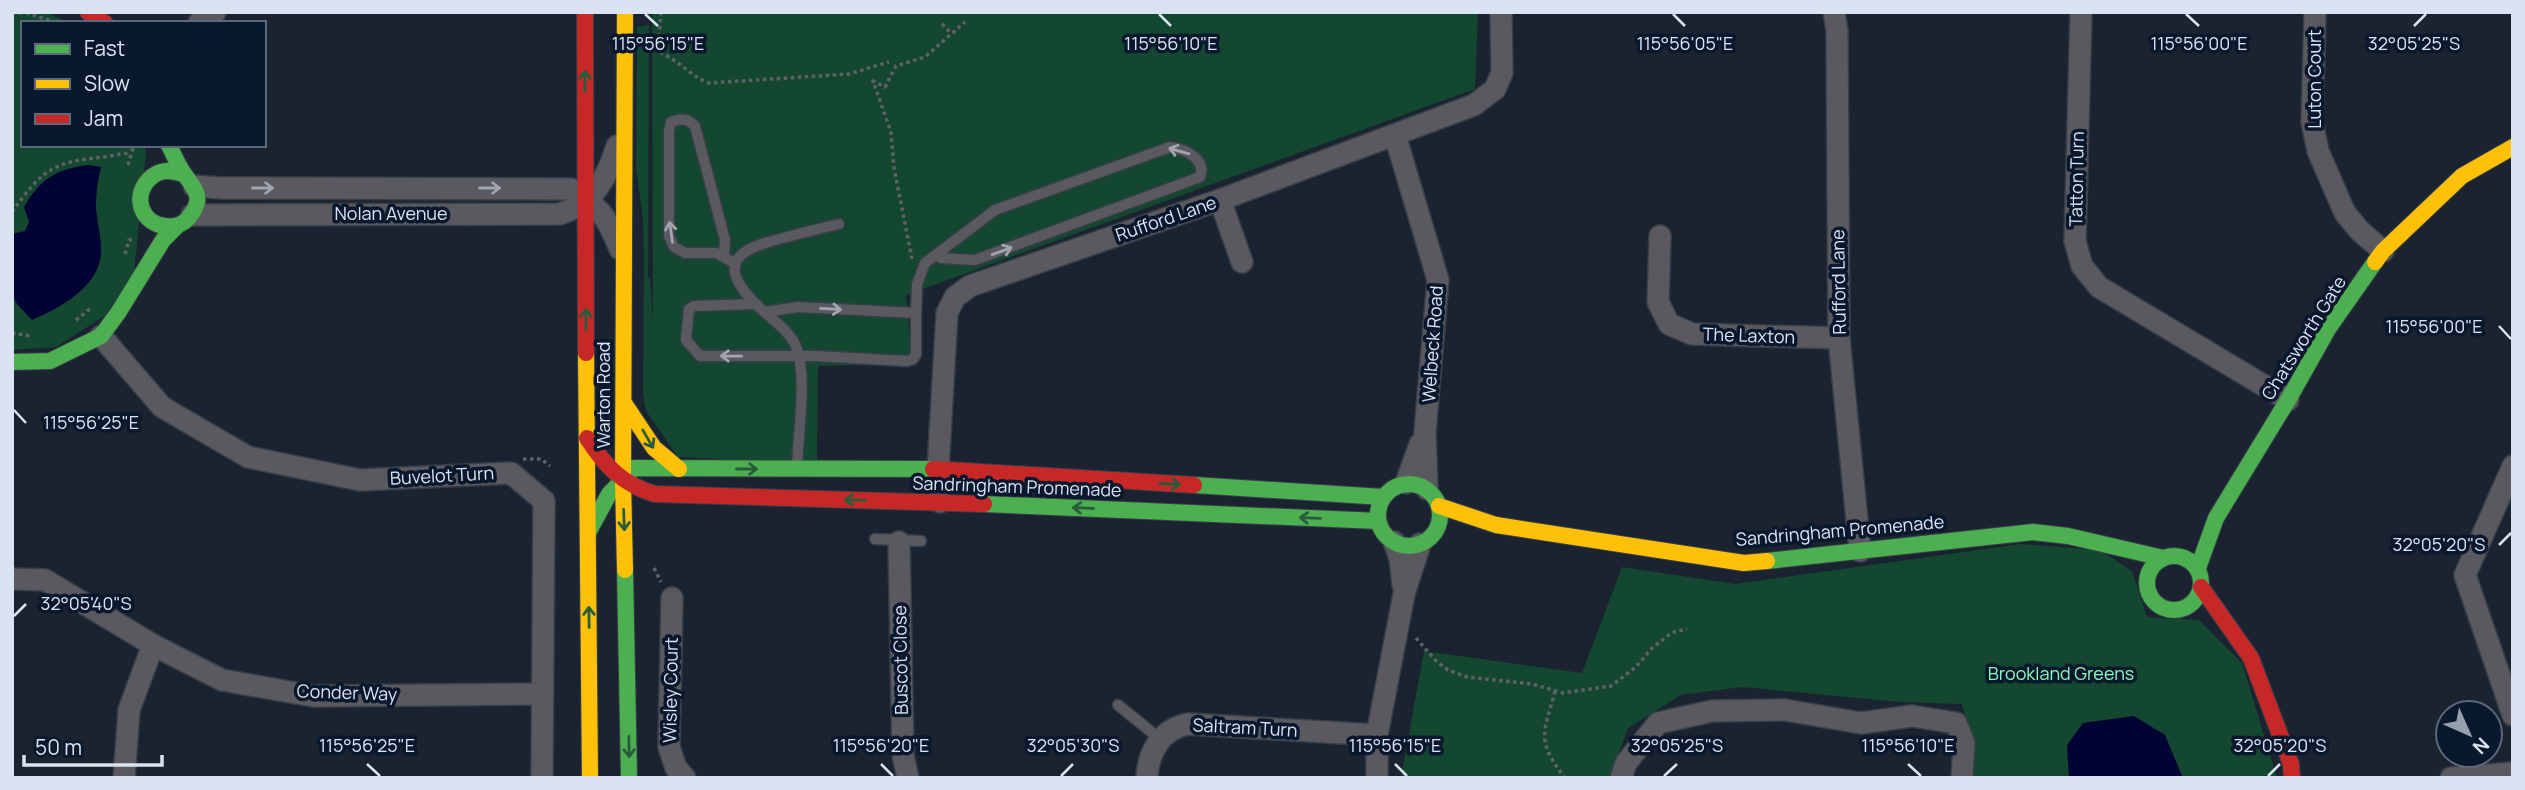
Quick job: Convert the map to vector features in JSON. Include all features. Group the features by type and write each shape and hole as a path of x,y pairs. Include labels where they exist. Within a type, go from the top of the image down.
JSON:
{"street":[{"name":"Warton Road","path":"585,12 590,778"},
{"name":"Warton Road","path":"625,12 623,480 629,778"},
{"name":"Rufford Lane","path":"940,502 938,469 947,313 955,297 970,286 1220,200 1474,105 1495,89 1502,73 1501,12"},
{"name":"Rufford Lane","path":"1834,12 1837,31 1839,338 1860,551"},
{"name":"Tatton Turn","path":"2081,12 2075,242 2082,266 2099,287 2288,400"},
{"name":"Luton Court","path":"2315,12 2312,122 2318,152 2345,213 2360,231 2383,251"},
{"name":"Nolan Avenue","path":"185,220 549,214 569,211 586,199 606,178 624,120"},
{"name":"Welbeck Road","path":"1395,135 1438,280 1425,432 1424,493"},
{"name":"Chatsworth Gate","path":"2198,568 2216,518 2328,329 2383,251 2462,176 2513,146"},
{"path":"12,362 51,361 101,336 118,313 163,240 185,220 197,201 189,180 170,147"},
{"path":"151,156 148,178 140,193 140,207 155,224 167,227 185,220"},
{"path":"148,178 165,170 189,180"},
{"name":"Nolan Avenue","path":"189,180 222,188 571,189 590,201 611,225 624,259"},
{"path":"1220,200 1242,262"},
{"path":"144,213 147,265"},
{"name":"The Laxton","path":"1660,236 1658,302 1669,324 1692,334 1839,338"},
{"name":"Buvelot Turn","path":"101,336 162,407 248,457 360,480 511,473 544,501 542,778"},
{"path":"624,403 662,460 679,469"},
{"path":"587,438 603,465 623,480 609,494 588,533"},
{"path":"2513,466 2465,575 2513,715"},
{"name":"Sandringham Promenade","path":"1378,521 940,502 796,484 679,469 634,468 623,480 639,491 654,494 796,484 938,469 1383,497"},
{"path":"1377,778 1377,735 1404,594 1428,537 1439,523 1424,493 1397,485 1383,497 1378,521 1381,529 1394,542 1400,558 1404,594"},
{"name":"Sandringham Promenade","path":"1424,493 1496,525 1744,563 2033,532 2068,536 2170,557"},
{"name":"Chatsworth Gate","path":"2170,557 2216,518"},
{"name":"Sandringham Promenade","path":"1428,537 1496,525"},
{"path":"1394,542 1411,546 1428,537"},
{"name":"Buscot Close","path":"899,542 904,755 908,778"},
{"path":"2104,545 2161,607 2179,610 2236,641"},
{"path":"2148,592 2151,569 2170,557 2186,557 2198,568 2202,587 2250,658 2291,764 2292,778"},
{"name":"Conder Way","path":"12,579 45,580 153,645 222,680 313,696 542,694"},
{"path":"2179,610 2194,602 2202,587"},
{"name":"Wisley Court","path":"672,597 669,747 676,768 685,778"},
{"path":"124,778 128,710 153,645"},
{"path":"1621,778 1626,763 1658,723 1712,711 1785,710 1861,723 1912,716 1956,723 1964,743 1962,778"},
{"name":"Saltram Turn","path":"1160,739 1174,727 1188,724 1377,735"},
{"path":"1147,778 1152,751 1160,739"},
{"path":"2451,778 2513,773"}],"lane":[{"path":"724,257 725,240 695,126 690,120 671,122 669,236 674,247 685,253 716,253 735,263"},
{"path":"916,313 798,307 694,306 689,309 686,340 700,356 913,359 916,354 917,284 925,263 995,210 1162,149 1175,147 1193,155 1201,165 1200,177 975,260 941,258 937,255"},
{"path":"796,484 802,367 797,347 783,328 742,290 734,274 735,263 742,252 757,244 839,224"},
{"path":"875,539 921,541"},
{"path":"1118,705 1160,739"}],"path":[{"path":"12,12 27,13 52,21"},
{"path":"662,12 658,52 678,61 696,78 709,83 849,74 889,62"},
{"path":"923,270 912,261 894,168 891,132 873,81 885,87 896,66 925,57 965,22"},
{"path":"942,24 952,34"},
{"path":"12,212 34,181 56,166 83,158 131,153"},
{"path":"122,264 130,240 145,238"},
{"path":"69,326 99,302"},
{"path":"12,333 32,337 41,335"},
{"path":"523,459 541,459 550,466"},
{"path":"1412,632 1422,647 1448,670 1466,677 1532,684 1563,693 1612,686 1671,633 1687,629"},
{"path":"1555,691 1543,732 1546,750 1565,778"}],"green space":[{"path":"12,12 48,12 64,21 21,21 21,147 145,147 134,272 106,315 56,347 12,350"},
{"path":"652,12 1478,12 1475,89 906,295 912,364 818,366 817,463 678,457 646,411 643,394 643,219 636,169 637,27 649,25 648,278 653,325"},
{"name":"Brookland Greens","path":"2021,544 2100,550 2132,571 2147,617 2199,620 2242,663 2277,778 1973,778 1975,754 1962,704 1900,702 1742,687 1681,695 1628,728 1610,778 1401,778 1424,651 1582,673 1622,567 1735,584"}],"shaded area":[{"path":"89,165 101,167 96,205 101,253 96,271 73,297 32,320 12,295 12,234 25,231 29,222 24,207 43,182 58,172"},
{"path":"2134,716 2165,735 2183,778 2069,778 2067,745 2083,723"}],"traffic: fast":[{"path":"170,147 196,191 197,202 190,216 178,225 157,224 142,209 142,189 155,174 170,171 184,174"},
{"path":"12,362 50,361 101,336 163,240 177,226"},
{"path":"2198,568 2216,518 2328,329 2375,262"},
{"path":"588,533 609,494 634,468 933,469"},
{"path":"1403,484 1415,484 1431,493 1438,503 1440,515 1438,527 1431,537 1415,546 1403,546 1392,541 1383,532 1378,521 1378,509 1383,498 1392,489 1403,484"},
{"path":"1194,485 1383,497"},
{"path":"984,504 1378,521"},
{"path":"1767,561 2033,532 2068,536 2163,558"},
{"path":"2174,556 2193,564 2201,583 2193,602 2174,610 2155,602 2147,583 2155,564 2174,556"},
{"path":"625,570 629,778"}],"traffic: slow":[{"path":"625,12 625,570"},
{"path":"2375,262 2383,251 2462,176 2513,147"},
{"path":"586,353 590,778"},
{"path":"624,403 654,448 679,469"},
{"path":"1439,506 1496,525 1744,563 1767,561"}],"traffic: jam":[{"path":"88,12 102,21"},
{"path":"585,12 586,353"},
{"path":"587,438 615,473 633,485 655,494 984,504"},
{"path":"933,469 1194,485"},
{"path":"2201,587 2251,658 2291,764 2292,778"}]}
